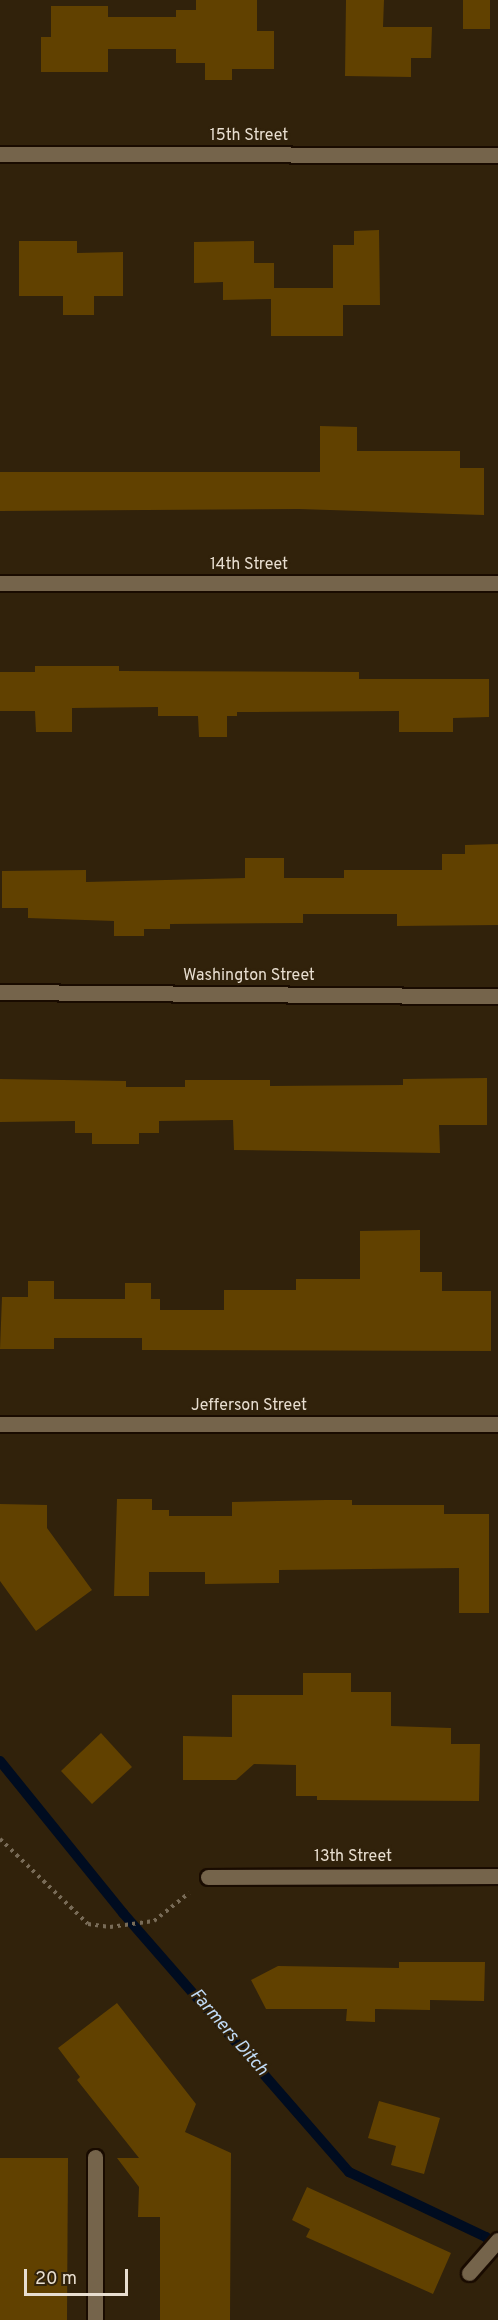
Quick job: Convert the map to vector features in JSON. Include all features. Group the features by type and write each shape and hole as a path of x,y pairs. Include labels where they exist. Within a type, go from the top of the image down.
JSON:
{"street":[{"name":"15th Street","path":"0,154 498,155"},
{"name":"14th Street","path":"0,582 498,583"},
{"name":"Washington Street","path":"0,992 498,996"},
{"name":"Jefferson Street","path":"0,1424 498,1424"},
{"name":"13th Street","path":"208,1877 498,1876"},
{"path":"95,2157 95,2320"},
{"path":"469,2273 498,2240"}],"path":[{"path":"0,1839 88,1924 110,1927 154,1920 208,1877"}],"building":[{"path":"196,0 257,0 257,31 274,31 274,69 232,69 232,80 205,80 205,63 176,63 176,49 108,49 108,72 41,72 41,37 51,37 51,6 108,6 108,17 176,17 176,10 196,10"},
{"path":"346,0 384,0 383,27 432,27 431,58 411,58 411,77 345,76"},
{"path":"463,0 490,0 490,29 463,29"},
{"path":"379,230 380,305 343,305 343,336 271,336 271,299 223,300 223,282 194,283 194,242 254,241 254,263 274,263 274,288 333,288 333,245 354,245 354,231"},
{"path":"19,241 77,241 77,253 123,252 123,296 94,296 94,315 63,315 63,296 19,296"},
{"path":"320,426 357,427 357,451 460,451 460,468 484,468 484,515 299,509 0,511 0,472 320,472"},
{"path":"35,666 119,666 119,671 359,672 359,679 489,679 489,717 453,718 453,732 399,732 399,711 237,712 237,716 227,716 227,737 199,737 198,716 158,716 158,707 72,708 72,732 36,732 35,711 0,711 0,672 35,672"},
{"path":"498,844 498,925 397,926 397,914 303,914 303,923 170,924 170,929 144,929 144,936 114,936 114,921 28,918 28,908 2,908 2,871 86,870 86,882 245,878 245,858 284,858 284,878 344,878 344,870 442,870 442,854 465,854 465,845"},
{"path":"487,1078 487,1125 439,1125 440,1153 234,1150 233,1120 159,1121 159,1133 139,1133 139,1144 92,1144 92,1133 75,1133 75,1121 0,1122 0,1079 126,1081 126,1087 185,1087 185,1080 270,1080 270,1086 403,1085 403,1079"},
{"path":"420,1230 420,1272 442,1272 442,1291 491,1291 491,1351 142,1350 142,1338 54,1338 54,1349 0,1349 2,1297 28,1297 28,1281 54,1281 54,1299 125,1299 125,1283 151,1283 151,1299 160,1299 160,1310 224,1310 224,1290 296,1290 296,1279 360,1279 360,1231"},
{"path":"117,1499 152,1499 152,1510 169,1510 169,1516 232,1516 232,1502 326,1500 352,1500 352,1505 444,1505 444,1514 489,1514 489,1613 459,1613 459,1568 279,1570 279,1583 205,1584 205,1572 149,1572 149,1596 114,1596"},
{"path":"0,1504 47,1505 47,1528 92,1590 36,1631 0,1581"},
{"path":"303,1673 351,1673 351,1692 391,1692 391,1726 451,1728 451,1744 480,1744 479,1801 317,1800 317,1796 296,1796 296,1765 254,1764 236,1780 183,1780 183,1736 232,1737 232,1695 303,1695"},
{"path":"101,1733 132,1767 92,1804 61,1771"},
{"path":"399,1962 485,1962 484,2001 430,2000 430,2010 375,2009 375,2022 346,2021 347,2009 266,2009 251,1980 278,1966 399,1968"},
{"path":"117,2003 196,2104 185,2132 231,2153 230,2320 160,2320 160,2217 138,2217 139,2187 117,2158 139,2158 77,2080 80,2077 58,2048"},
{"path":"379,2101 440,2118 424,2174 391,2165 396,2146 368,2138"},
{"path":"0,2158 68,2158 67,2320 0,2320"},
{"path":"307,2187 451,2253 433,2294 306,2237 310,2229 292,2220"}],"waterway":[{"name":"Farmers Ditch","path":"0,1761 123,1913 349,2172 486,2237 498,2251"}]}
